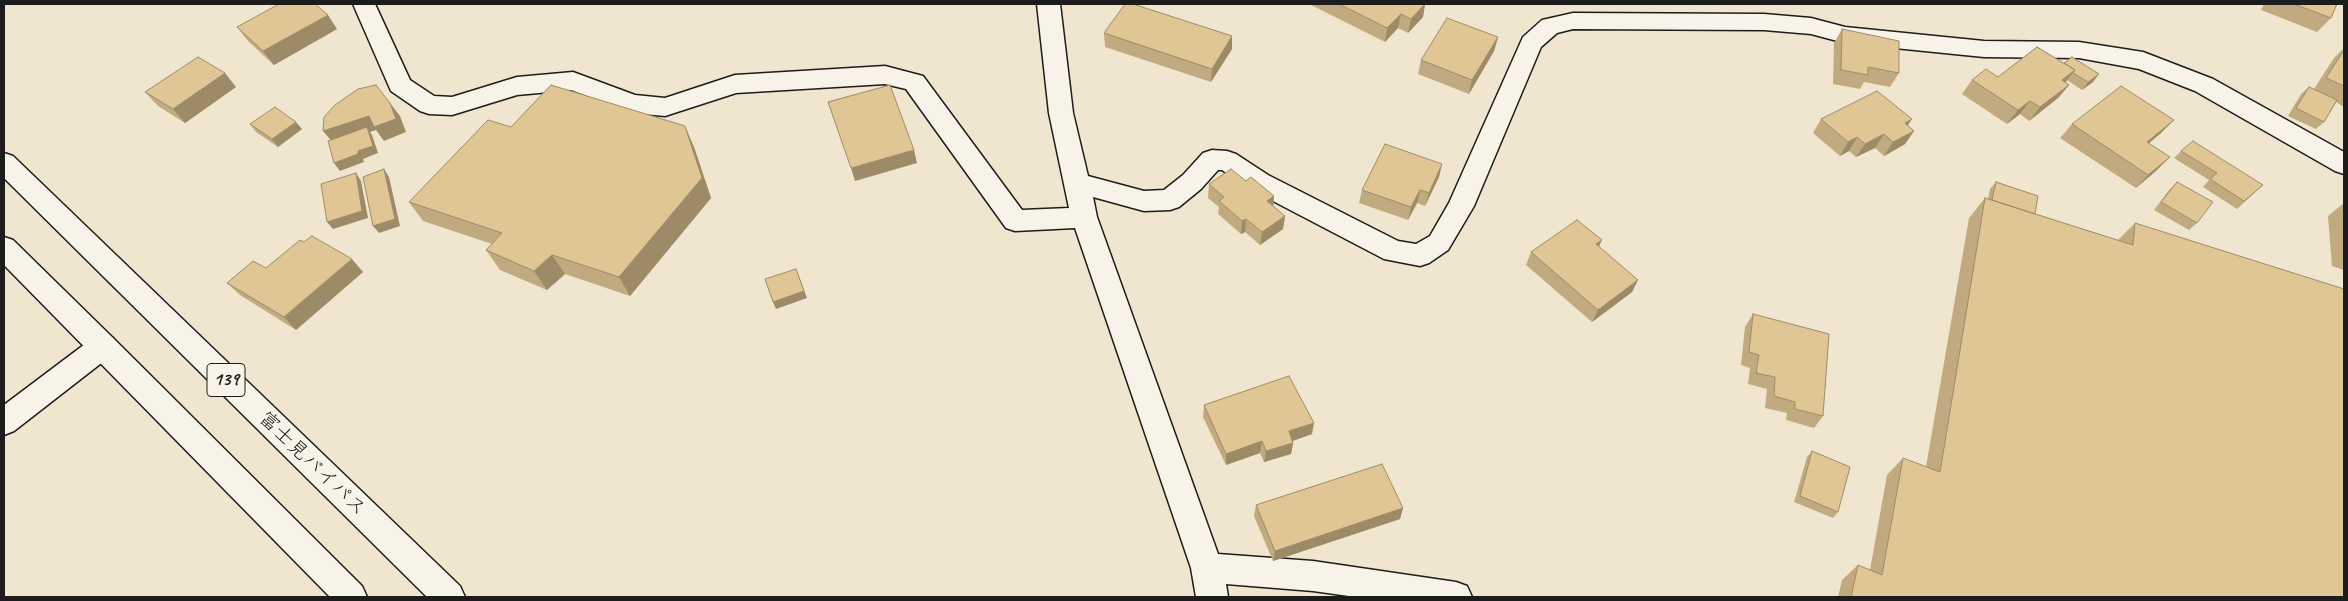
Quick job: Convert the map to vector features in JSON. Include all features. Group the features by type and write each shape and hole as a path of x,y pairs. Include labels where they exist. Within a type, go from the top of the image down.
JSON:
{"main road":[{"path":"364,4 400,85 429,105 452,106 517,86 573,82 633,104 666,107 735,84 885,75 914,82 1015,221 1084,217"},
{"path":"1048,4 1061,113 1084,217 1210,583 1313,576 1456,597"},
{"path":"1077,183 1144,201 1170,200 1192,182 1212,160 1227,162 1259,182 1393,252 1420,255 1439,243 1461,206 1531,43 1550,26 1573,21 1764,22 1810,26 1845,35 1984,49 2080,50 2143,61 2204,86 2344,164"},
{"name":"富士見バイパス","path":"4,163 449,597"},
{"path":"4,248 104,346 351,597"},
{"path":"4,422 104,346"}],"building":[{"path":"279,4 315,4 328,15 263,51 237,27"},
{"path":"1125,4 1133,4 1232,36 1212,69 1104,33"},
{"path":"1339,4 1425,4 1411,19 1401,14 1387,28"},
{"path":"2294,4 2337,4 2331,18"},
{"path":"1447,18 1498,37 1472,80 1421,60"},
{"path":"1842,29 1899,41 1899,73 1868,67 1868,75 1841,70"},
{"path":"2037,47 2075,70 2062,80 2069,85 2040,107 2030,101 2018,110 1972,80 1986,69 1998,77"},
{"path":"2344,50 2344,86 2326,78"},
{"path":"198,57 225,73 173,109 145,92"},
{"path":"2072,57 2099,74 2088,82 2073,73 2075,70 2064,63"},
{"path":"376,85 390,103 396,119 374,127 369,116 323,131 324,117 335,105 358,89"},
{"path":"551,85 685,126 702,178 619,277 552,255 534,271 486,250 502,233 409,202 488,120 511,127"},
{"path":"890,85 914,150 851,168 828,102"},
{"path":"2121,86 2174,120 2147,142 2170,157 2148,175 2072,124"},
{"path":"2309,87 2337,100 2324,122 2296,108"},
{"path":"1877,91 1912,119 1905,123 1914,131 1893,142 1884,134 1865,144 1857,137 1848,142 1821,119"},
{"path":"275,107 296,122 272,139 250,124"},
{"path":"367,127 373,146 334,163 328,141"},
{"path":"2193,141 2263,185 2244,201 2210,179 2217,173 2181,151"},
{"path":"1385,144 1442,164 1429,193 1420,190 1411,207 1362,190"},
{"path":"384,169 395,219 373,226 363,177"},
{"path":"1231,169 1246,181 1251,177 1274,196 1267,201 1285,216 1262,232 1246,219 1242,221 1219,201 1224,197 1209,184"},
{"path":"356,173 362,211 327,222 321,184"},
{"path":"1996,182 2038,196 2035,214 1992,200"},
{"path":"2177,182 2213,202 2197,223 2161,202"},
{"path":"1985,198 2133,245 2135,223 2344,289 2344,597 1851,597 1858,565 1882,575 1903,458 1940,472"},
{"path":"1577,220 1602,240 1596,244 1638,280 1598,310 1531,252"},
{"path":"312,236 352,259 284,317 227,283 253,261 266,268 300,240 304,242"},
{"path":"796,269 804,291 773,302 765,279"},
{"path":"1753,314 1829,334 1823,416 1795,409 1795,402 1774,396 1775,377 1756,373 1759,355 1749,352"},
{"path":"1289,376 1314,423 1289,431 1293,443 1266,451 1262,441 1226,454 1204,405"},
{"path":"1812,451 1850,467 1838,512 1800,496"},
{"path":"1382,464 1403,508 1275,551 1256,505"}]}
